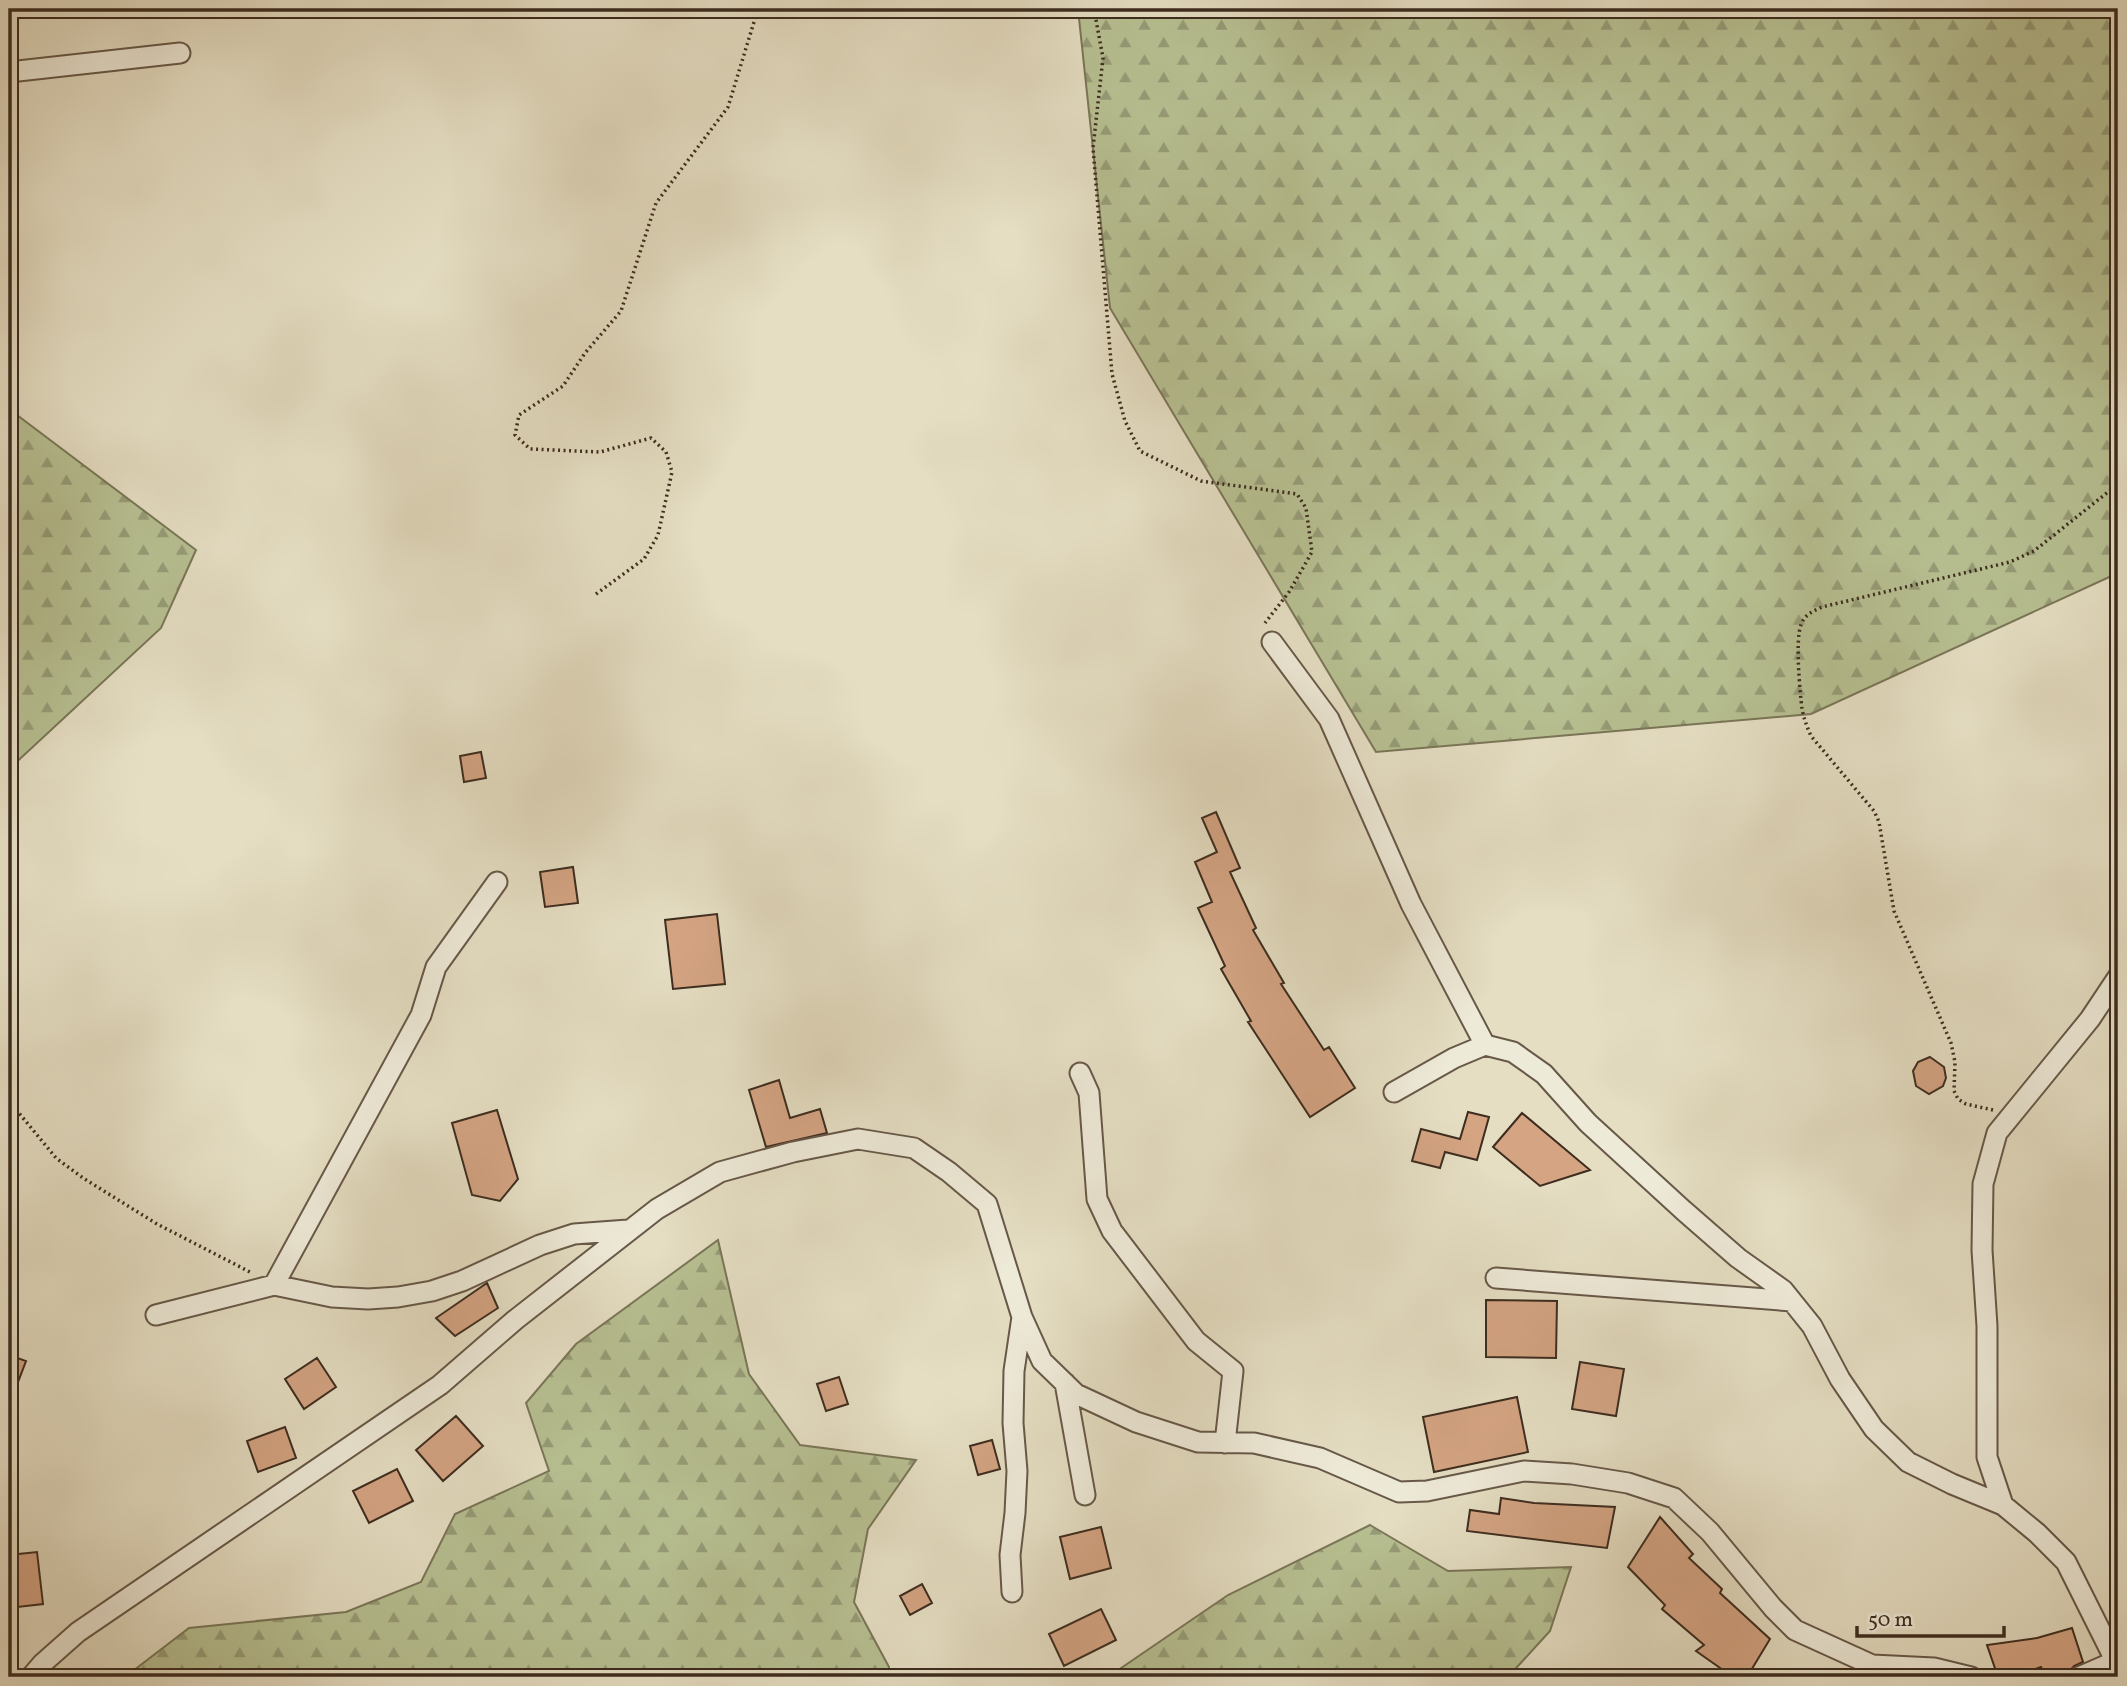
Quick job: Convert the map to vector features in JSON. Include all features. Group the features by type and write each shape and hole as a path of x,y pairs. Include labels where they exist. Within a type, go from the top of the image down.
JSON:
{"street":[{"path":"9,72 180,53"},
{"path":"1272,642 1329,719 1411,904 1485,1045"},
{"path":"274,1285 421,1015 436,967 497,882"},
{"path":"2003,1505 1987,1457 1983,1184 1997,1133 2090,1019 2118,977"},
{"path":"1394,1092 1485,1045 1513,1052 1544,1074 1588,1123 1683,1210 1738,1258 1783,1290 1812,1326 1840,1379 1874,1429 1908,1462 2003,1505 2038,1533 2066,1562 2117,1661 2078,1677"},
{"path":"1080,1073 1089,1093 1097,1199 1112,1231 1196,1341 1233,1371 1226,1443"},
{"path":"31,1677 78,1632 440,1385 515,1320 657,1209 719,1172 793,1152 858,1139 914,1148 949,1172 987,1204 1022,1317 1042,1361 1076,1394 1136,1422 1198,1442 1254,1443 1320,1458 1399,1492 1427,1492 1524,1471 1572,1474 1628,1483 1674,1498 1710,1532 1773,1608 1795,1630 1872,1665 1970,1677"},
{"path":"156,1315 274,1285 332,1297 368,1299 432,1291 462,1281 540,1245 574,1234 628,1230"},
{"path":"1496,1278 1792,1301"},
{"path":"1012,1592 1010,1555 1017,1471 1013,1423 1014,1371 1022,1317"},
{"path":"1065,1383 1086,1495"}],"path":[{"path":"596,594 644,559 658,535 671,472 666,452 651,438 600,452 530,449 515,435 519,415 563,386 585,353 621,311 656,203 729,107 758,9"},
{"path":"1094,9 1103,58 1093,148 1112,374 1125,421 1140,452 1201,481 1297,494 1306,508 1312,552 1289,592 1263,626 1272,642"},
{"path":"2012,1114 1966,1104 1958,1099 1954,1091 1955,1062 1951,1043 1894,911 1879,822 1874,811 1811,736 1806,724 1802,710 1798,634 1801,622 1809,613 1822,607 2010,562 2034,551 2118,484"},
{"path":"9,1101 56,1158 83,1178 158,1224 274,1285"}],"green space":[{"path":"1078,9 2118,9 2118,573 1811,714 1376,752 1110,308"},
{"path":"9,409 196,550 161,628 9,769"},
{"path":"718,1240 749,1374 800,1445 916,1460 868,1529 854,1602 889,1667 888,1677 125,1677 189,1628 346,1612 421,1582 455,1514 549,1471 526,1403 576,1344"},
{"path":"1370,1525 1448,1571 1571,1567 1550,1631 1508,1677 1108,1677 1228,1595"}],"building":[{"path":"481,752 486,778 464,782 460,756"},
{"path":"1216,812 1240,868 1230,872 1256,928 1253,930 1284,983 1281,984 1324,1050 1329,1047 1355,1088 1310,1117 1248,1022 1251,1021 1221,969 1225,966 1198,908 1212,902 1195,862 1217,852 1202,818"},
{"path":"573,867 578,903 545,907 540,872"},
{"path":"717,914 725,984 673,989 665,920"},
{"path":"1930,1057 1944,1067 1946,1078 1943,1086 1929,1094 1916,1086 1913,1071 1918,1062"},
{"path":"779,1080 790,1118 820,1109 827,1133 766,1147 749,1090"},
{"path":"497,1110 518,1179 500,1201 472,1195 452,1123"},
{"path":"1468,1112 1489,1117 1477,1160 1445,1152 1440,1168 1412,1161 1421,1129 1460,1139"},
{"path":"1522,1113 1590,1170 1540,1186 1493,1147"},
{"path":"487,1283 498,1308 455,1336 436,1318"},
{"path":"1486,1300 1557,1301 1556,1358 1486,1357"},
{"path":"9,1355 26,1361 10,1403 9,1403"},
{"path":"317,1358 336,1387 304,1409 285,1379"},
{"path":"1580,1362 1624,1369 1616,1416 1572,1409"},
{"path":"839,1377 848,1404 826,1411 817,1384"},
{"path":"1517,1397 1528,1452 1434,1472 1423,1417"},
{"path":"456,1416 483,1446 443,1481 416,1450"},
{"path":"285,1427 296,1458 258,1472 247,1441"},
{"path":"992,1440 1000,1469 978,1475 970,1446"},
{"path":"397,1469 413,1501 369,1523 353,1491"},
{"path":"1501,1498 1534,1503 1615,1507 1607,1548 1467,1531 1470,1510 1499,1514"},
{"path":"1660,1517 1693,1554 1689,1558 1722,1589 1720,1593 1770,1639 1747,1677 1733,1677 1696,1651 1704,1645 1662,1609 1665,1605 1628,1567"},
{"path":"1101,1527 1111,1568 1070,1579 1060,1537"},
{"path":"37,1552 43,1604 9,1608 9,1555"},
{"path":"922,1584 932,1603 910,1615 900,1596"},
{"path":"1101,1609 1116,1640 1064,1666 1049,1634"},
{"path":"2072,1628 2083,1662 2068,1673 2045,1677 2041,1667 2011,1677 1998,1677 1987,1645 2037,1638"}]}
